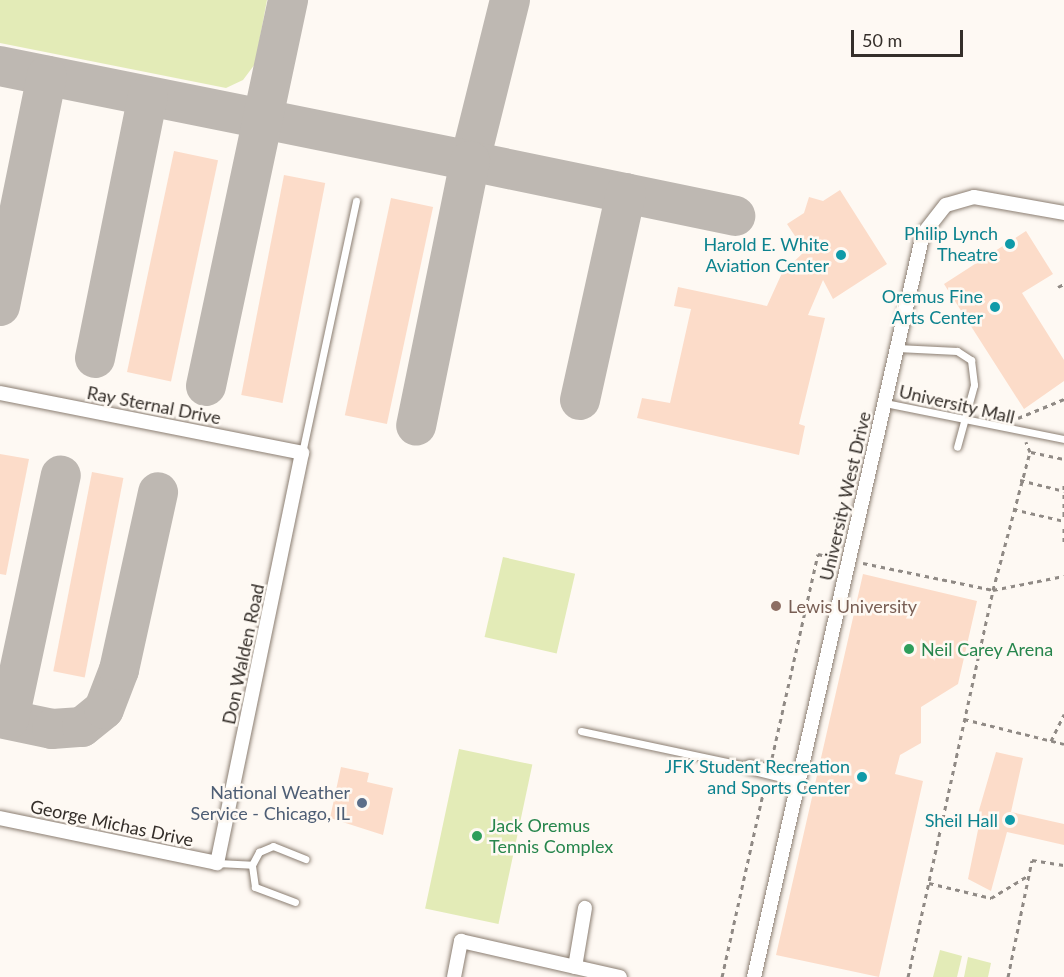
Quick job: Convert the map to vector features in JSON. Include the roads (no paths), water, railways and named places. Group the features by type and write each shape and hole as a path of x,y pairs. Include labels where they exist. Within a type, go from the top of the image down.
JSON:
{"street":[{"name":"University West Drive","path":"754,977 923,234 946,205 974,197 1005,200 1064,213"},
{"name":"Ray Sternal Drive","path":"0,393 302,453"},
{"name":"Don Walden Road","path":"217,863 302,453"},
{"path":"750,767 799,779"},
{"name":"George Michas Drive","path":"0,818 217,863"},
{"path":"574,967 585,908"},
{"path":"453,977 461,941 620,977"}],"lane":[{"path":"302,453 356,201"},
{"path":"897,348 957,351 970,360 974,385 962,420 957,447"},
{"name":"University Mall","path":"885,403 1023,434 1064,439"},
{"path":"581,730 750,767"},
{"path":"217,863 252,865 273,846 306,859"},
{"path":"252,865 255,887 295,902"}],"place":[{"name":"Philip Lynch Theatre","path":"1010,244"},
{"name":"Harold E. White Aviation Center","path":"841,255"},
{"name":"Oremus Fine Arts Center","path":"995,307"},
{"name":"Lewis University","path":"776,606"},
{"name":"Neil Carey Arena","path":"909,649"},
{"name":"JFK Student Recreation and Sports Center","path":"862,777"},
{"name":"National Weather Service - Chicago, IL","path":"362,803"},
{"name":"Sheil Hall","path":"1010,820"},
{"name":"Jack Oremus Tennis Complex","path":"477,836"}]}
